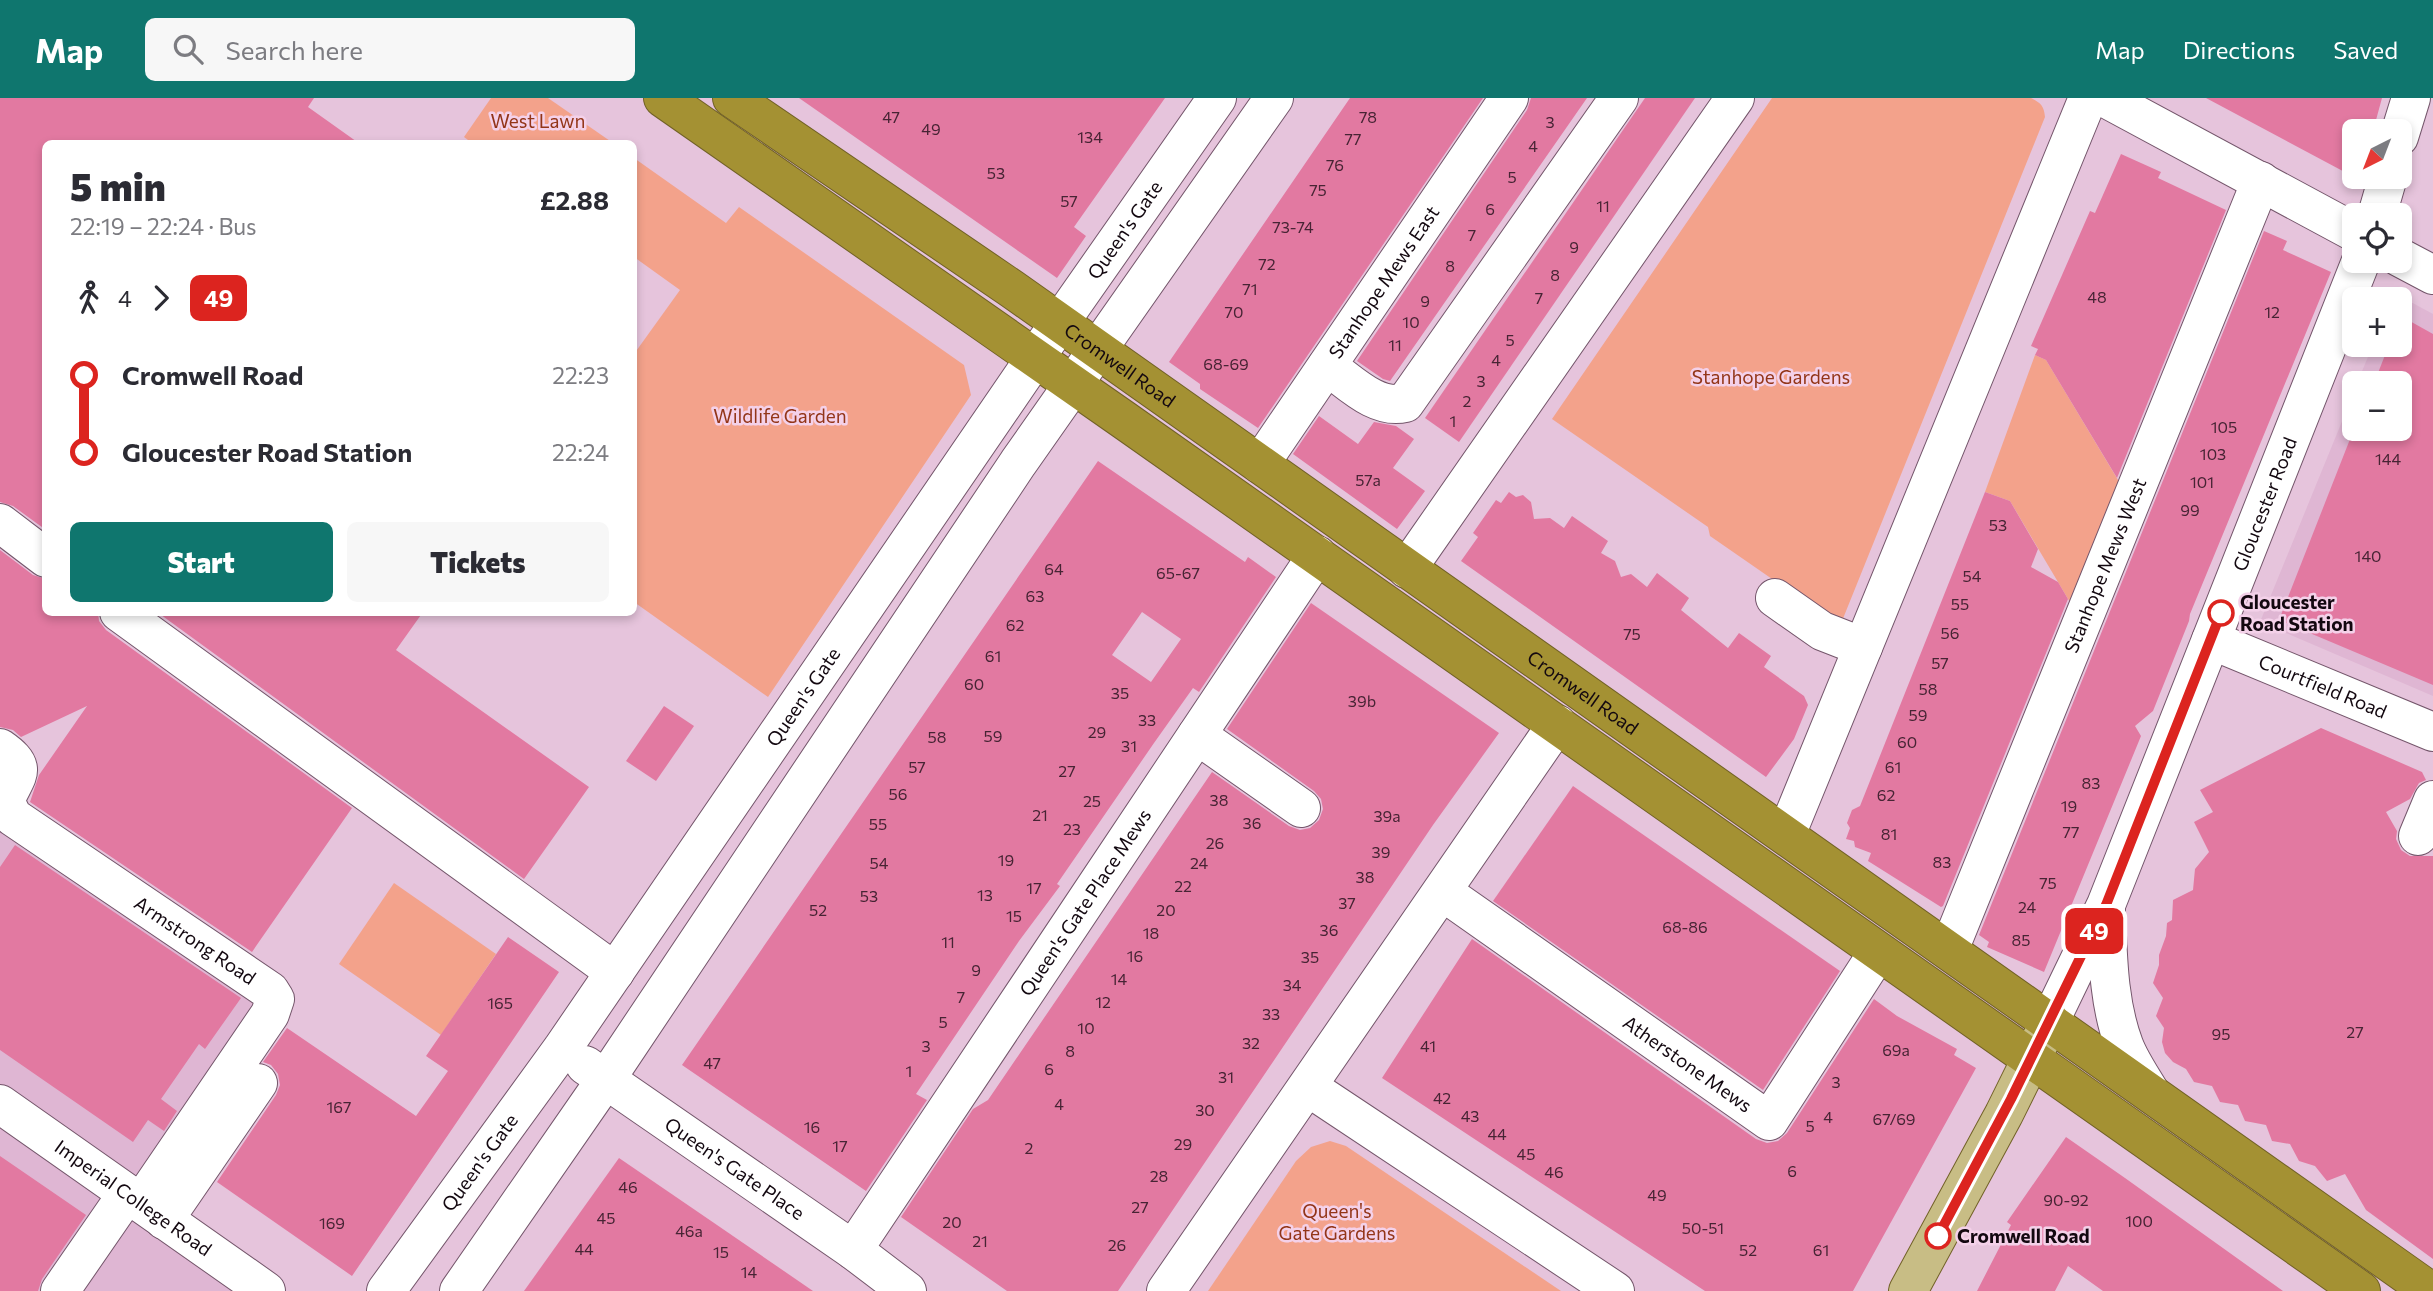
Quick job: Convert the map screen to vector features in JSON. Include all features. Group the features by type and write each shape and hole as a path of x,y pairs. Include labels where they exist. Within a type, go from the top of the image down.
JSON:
{"highway":[{"path":"663,98 2361,1291"},
{"name":"Cromwell Road","path":"733,98 1260,464 2430,1291"}],"main road":[{"name":"Gloucester Road","path":"1908,1291 2050,1021"}],"street":[{"path":"711,133 733,98"},
{"name":"Queen's Gate","path":"386,1291 562,1049 1059,323 1217,98"},
{"path":"459,1291 606,1079 1018,463 1274,98"},
{"name":"Stanhope Mews East","path":"1260,464 1509,98"},
{"path":"1327,366 1380,403 1394,406 1405,403 1619,98"},
{"path":"1407,569 1735,98"},
{"path":"1786,835 2088,98"},
{"path":"2105,98 2342,225"},
{"path":"2405,119 2411,98"},
{"name":"Stanhope Mews West","path":"1949,950 2261,181"},
{"path":"2412,264 2433,275"},
{"name":"Gloucester Road","path":"2050,1021 2106,905 2356,273"},
{"path":"0,523 42,555"},
{"name":"Queen's Gate Place Mews","path":"853,1250 1317,555"},
{"path":"1775,598 1822,631 1863,647"},
{"path":"125,616 615,972"},
{"name":"Courtfield Road","path":"2211,640 2433,732"},
{"path":"1166,1291 1557,724"},
{"path":"1197,735 1301,808"},
{"name":"Armstrong Road","path":"0,748 17,762 19,770 5,801 13,817 270,991 275,999 270,1014 146,1207"},
{"path":"2418,836 2433,800"},
{"name":"Atherstone Mews","path":"1443,892 1769,1121 1878,951"},
{"name":"Gloucester Road","path":"2106,905 2109,981 2117,1024 2124,1047 2150,1092"},
{"name":"Queen's Gate Place","path":"562,1049 853,1250 907,1291"},
{"path":"60,1291 146,1207 258,1083"},
{"path":"1308,1087 1615,1291"},
{"name":"Imperial College Road","path":"0,1104 266,1291"}],"shaded area":[{"path":"2412,303 2433,314 2433,696 2260,622 2342,421 2342,441 2412,441 2412,371 2362,371 2368,357 2412,357"},
{"path":"0,816 266,1004 126,1208 243,1291 0,1291"}],"green space":[{"name":"West Lawn","path":"491,98 548,98 609,140 468,140 464,137"},
{"name":"Stanhope Gardens","path":"1772,98 2031,98 2041,105 2045,113 1840,626 1710,536 1708,527 1552,419"},
{"name":"Wildlife Garden","path":"637,160 726,223 739,207 964,365 971,395 768,697 637,604 637,350 680,290 637,259"},
{"path":"2035,355 2046,360 2124,490 2074,609 2010,501 1985,492"},
{"path":"394,883 496,954 441,1035 339,964"},
{"name":"Queen's Gate Gardens","path":"1330,1141 1346,1146 1561,1291 1208,1291 1296,1161 1311,1147"}],"building":[{"path":"0,98 314,98 308,107 354,140 42,140 42,527 13,506 0,502"},
{"path":"799,98 1165,98 1074,227 1086,236 1057,278"},
{"path":"1350,98 1483,98 1258,428 1200,389 1200,384 1169,362"},
{"path":"1531,98 1587,98 1390,381 1383,379 1357,361 1527,110"},
{"path":"1645,98 1695,98 1459,442 1425,418"},
{"path":"2206,98 2382,98 2376,119 2342,119 2342,171"},
{"path":"2121,154 2161,172 2158,178 2226,210 2117,478 2046,360 2035,355 2038,349 2031,346 2090,211 2095,213"},
{"path":"2264,231 2287,241 2283,250 2331,272 2190,614 2153,711 2135,726 2141,736 2044,972 1987,947 1989,942 1979,935"},
{"path":"2412,322 2433,334 2433,685 2279,620 2349,441 2412,441 2412,371 2379,371 2384,357 2412,357"},
{"path":"1319,416 1358,444 1374,422 1396,426 1414,439 1393,468 1425,491 1397,529 1293,454"},
{"path":"1098,461 1245,562 1248,557 1276,577 1199,692 1193,688 1154,743 1057,884 1060,886 1019,941 916,1094 927,1100 866,1191 682,1065","holes":["1142,612 1181,639 1151,682 1112,655"]},
{"path":"1509,492 1516,497 1523,495 1531,502 1534,519 1550,518 1564,528 1572,516 1608,541 1601,553 1615,561 1621,577 1631,574 1647,587 1657,573 1689,598 1681,610 1728,648 1739,633 1771,656 1764,667 1804,696 1808,705 1794,739 1766,777 1461,561 1478,537 1473,533 1496,500 1501,503"},
{"path":"1985,492 2010,501 2038,549 2031,567 2058,582 2068,599 1941,907 1868,861 1871,853 1855,847 1854,841 1846,839 1850,828 1847,823 1852,810 1860,806"},
{"path":"0,550 33,575 42,578 42,616 98,616 106,630 352,808 252,952 30,802 39,775 87,706 21,737 13,730 0,727"},
{"path":"1311,603 1499,733 1433,825 1118,1291 1007,1291 901,1217 973,1109 988,1100 1212,772 1289,826 1300,830 1310,828 1319,820 1323,809 1321,799 1314,791 1227,729"},
{"path":"162,616 420,616 396,650 589,787 524,879"},
{"path":"664,706 694,726 656,781 626,761"},
{"path":"2321,728 2422,772 2426,780 2419,783 2410,799 2386,812 2397,831 2396,839 2401,850 2410,856 2433,856 2433,1259 2366,1210 2345,1174 2327,1181 2315,1166 2299,1161 2290,1144 2272,1141 2266,1125 2245,1121 2238,1105 2220,1102 2212,1086 2194,1082 2186,1069 2173,1062 2165,1053 2162,1042 2164,1028 2156,1016 2163,998 2153,983 2167,923 2172,920 2173,900 2193,890 2195,869 2209,852 2194,822 2213,812 2200,790"},
{"path":"1573,786 1840,971 1763,1090 1493,901"},
{"path":"15,845 241,998 205,1049 199,1044 161,1099 177,1111 164,1131 148,1120 133,1142 0,1050 0,867"},
{"path":"508,937 559,972 352,1276 217,1182 276,1095 280,1085 278,1074 271,1065 263,1062 287,1028 416,1116 448,1071 426,1056"},
{"path":"1472,939 1756,1139 1767,1143 1778,1141 1787,1133 1874,999 1897,1016 1957,1049 1954,1055 1976,1068 1853,1291 1705,1291 1382,1078"},
{"path":"2066,1137 2283,1291 2103,1291 2068,1266 2055,1291 1977,1291 2011,1225 2007,1222"},
{"path":"0,1156 86,1215 42,1279 38,1291 0,1291"},
{"path":"619,1158 717,1225 813,1291 524,1291"}],"bus line":[{"name":"49","path":"1938,1236 2011,1099 2106,905 2221,613"}],"place":[{"name":"Gloucester Road Station","path":"2221,613"},
{"name":"Cromwell Road","path":"1938,1236"}]}
